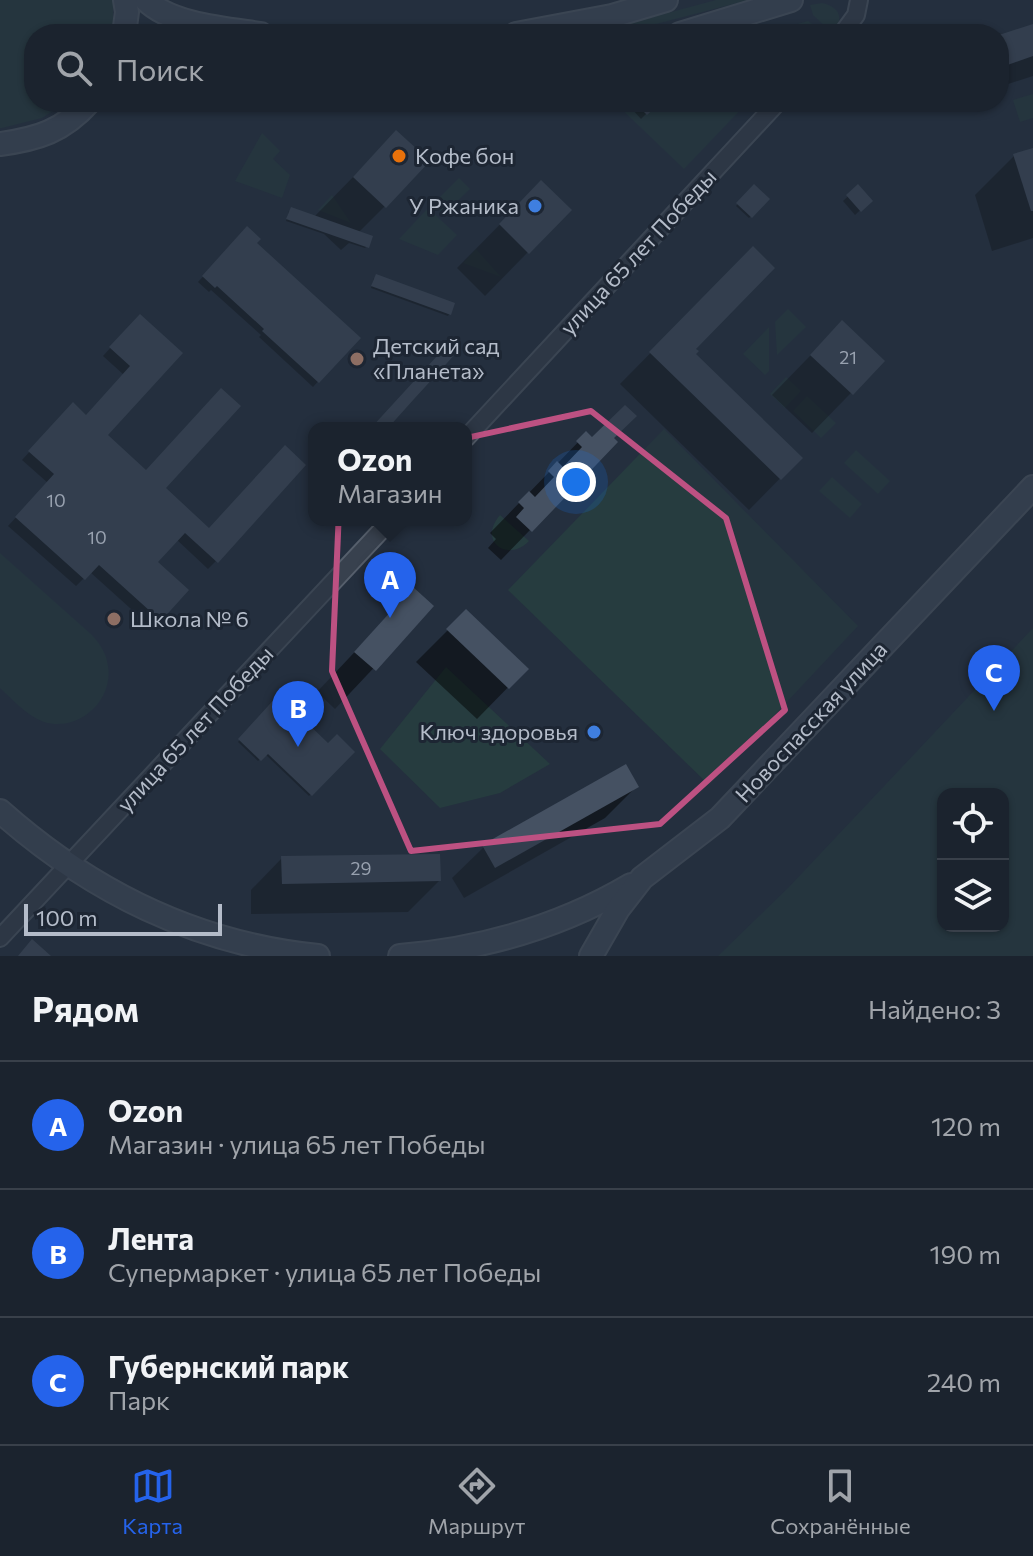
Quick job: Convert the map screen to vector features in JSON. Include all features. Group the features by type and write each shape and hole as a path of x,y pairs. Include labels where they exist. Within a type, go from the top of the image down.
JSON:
{"street":[{"path":"125,0 125,24"},
{"path":"146,0 151,6 185,20 207,24"},
{"path":"569,24 612,16 666,0"},
{"path":"713,24 791,0"},
{"path":"849,24 856,15 859,0"},
{"path":"0,144 33,139 75,118 80,112"},
{"name":"улица 65 лет Победы","path":"472,432 769,112"},
{"name":"Новоспасская улица","path":"591,956 618,909 642,878 720,818 1033,487"},
{"name":"улица 65 лет Победы","path":"0,938 385,526"},
{"path":"0,811 68,865 130,903 201,932 249,945 318,956"},
{"path":"400,956 438,953 494,942 550,924 595,906 642,878"}],"highlighted area":[{"path":"591,411 726,518 785,710 660,824 411,851 332,671 341,465"}],"green space":[{"path":"0,0 113,0 113,24 24,24 24,112 51,112 42,118 0,128"},
{"path":"716,0 749,0 656,24 626,24"},
{"path":"822,3 833,7 839,14 838,24 822,24 813,15 810,5"},
{"path":"1033,94 1033,118 1020,122 1013,100"},
{"path":"624,112 738,112 684,169"},
{"path":"262,133 280,151 273,159 290,175 282,198 235,181"},
{"path":"459,178 470,189 444,214 433,204"},
{"path":"332,195 351,223 318,210"},
{"path":"428,208 457,235 438,255 399,239"},
{"path":"476,249 501,277 463,263"},
{"path":"788,309 806,327 777,355 775,322"},
{"path":"769,327 769,371 765,375 743,354"},
{"path":"786,377 801,391 785,408 770,394"},
{"path":"807,396 836,423 821,438 793,411"},
{"path":"664,429 858,626 709,785 508,590"},
{"path":"856,450 890,481 878,494 844,463"},
{"path":"832,477 862,504 850,518 819,491"},
{"path":"500,515 529,541 512,550 498,546 492,534"},
{"path":"0,553 92,635 103,650 109,675 106,688 93,710 82,717 57,724 44,722 26,712 0,688"},
{"path":"1033,628 1033,956 718,956 789,887"},
{"path":"446,667 550,764 500,793 440,808 380,749"}],"building":[{"path":"1033,24 1033,56 1009,64 1009,32"},
{"path":"396,130 430,161 386,208 353,177"},
{"path":"1033,148 1033,211 1031,211 1013,154"},
{"path":"541,180 572,210 529,254 499,224"},
{"path":"754,184 770,199 752,218 736,203"},
{"path":"858,184 873,201 861,212 846,195"},
{"path":"291,207 373,236 369,248 286,219"},
{"path":"247,226 261,239 257,243 361,338 319,383 217,286 215,288 202,276"},
{"path":"753,246 775,268 696,349 699,351 696,354 803,458 781,480 649,352"},
{"path":"376,274 455,303 451,315 371,286"},
{"path":"140,314 183,353 108,435 146,470 221,388 241,406 166,488 209,528 285,445 306,465 218,563 185,533 158,562 189,590 161,621 99,565 85,580 15,517 54,474 28,451 73,402 86,415 130,366 109,347"},
{"path":"842,320 885,361 853,395 810,355"},
{"path":"449,343 458,351 393,422 377,422"},
{"path":"625,405 637,416 614,438 618,442 532,532 516,517 524,508 518,502 529,491 535,497 554,477 548,471 557,461 563,467 582,447 576,441 586,431 592,437"},
{"path":"413,587 434,606 376,671 354,652"},
{"path":"466,609 529,669 509,689 446,629"},
{"path":"278,695 328,743 337,734 355,752 312,796 268,754 261,761 238,739"},
{"path":"626,764 639,787 495,868 482,845"},
{"path":"440,854 441,881 282,884 281,856"},
{"path":"32,939 51,956 18,956"}],"place":[{"name":"Кофе бон","path":"399,156"},
{"name":"У Ржаника","path":"535,206"},
{"name":"Детский сад «Планета»","path":"357,359"},
{"name":"Ozon","path":"390,618"},
{"name":"Школа № 6","path":"114,619"},
{"name":"Губернский парк","path":"994,711"},
{"name":"Ключ здоровья","path":"594,732"},
{"name":"Лента","path":"298,747"}]}
